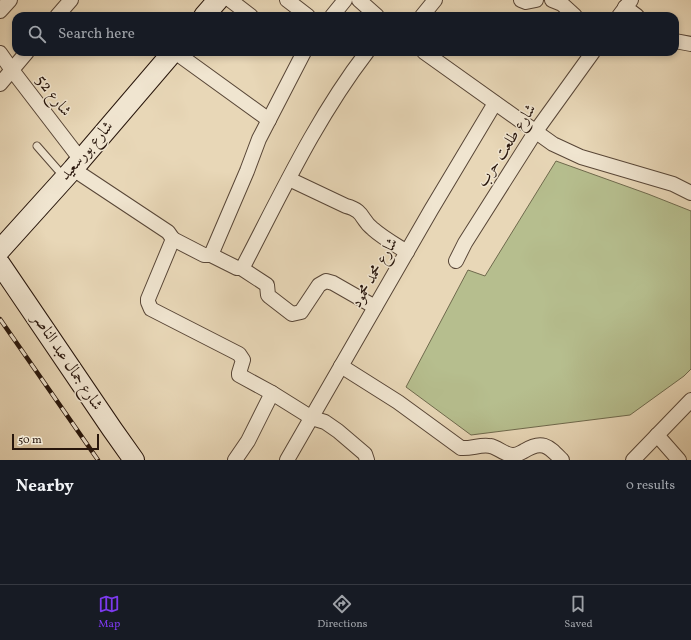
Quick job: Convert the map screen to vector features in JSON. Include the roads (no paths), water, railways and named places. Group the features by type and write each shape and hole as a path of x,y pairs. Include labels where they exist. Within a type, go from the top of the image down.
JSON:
{"main road":[{"path":"208,12 218,0"},
{"name":"شارع بورسعيد","path":"0,250 73,169 171,56"},
{"name":"شارع جمال عبد الناصر","path":"0,264 134,460"},
{"name":"شارع جمال عبد الناصر","path":"0,281 102,435 121,460"}],"street":[{"path":"0,11 10,0"},
{"path":"60,12 71,0"},
{"path":"230,0 246,12"},
{"path":"287,0 303,12"},
{"path":"335,12 345,0"},
{"path":"359,0 372,12"},
{"path":"425,12 435,0"},
{"path":"521,0 526,2 536,0"},
{"path":"552,0 562,4 571,12"},
{"path":"679,42 691,44"},
{"name":"شارع 52","path":"0,53 73,169 168,232 173,240 204,255 211,254 237,268 241,268 266,285 268,295 292,314 301,312 319,285 326,281 333,283 375,307"},
{"path":"0,84 24,56"},
{"path":"180,56 269,120"},
{"path":"211,254 250,165 259,139 301,56"},
{"path":"241,268 326,112 365,56"},
{"path":"430,56 553,144 580,157 673,184 691,193"},
{"name":"شارع طلعت حرب","path":"456,261 465,243 536,131 590,56"},
{"name":"شارع محمد محمود","path":"287,460 495,103"},
{"path":"289,179 359,211 370,227 407,252"},
{"path":"173,240 148,299 149,306 155,311 239,354 243,360 238,373 239,375 272,393 312,418 325,422 365,454 367,460"},
{"path":"341,366 398,402 462,448 490,446 509,455 517,455 536,446 543,446 548,447 562,460"},
{"path":"235,460 248,440 272,393"},
{"path":"633,460 691,400"},
{"path":"657,435 679,460"}],"lane":[{"path":"37,146 73,169"}],"railway":[{"path":"0,319 98,460"}]}
